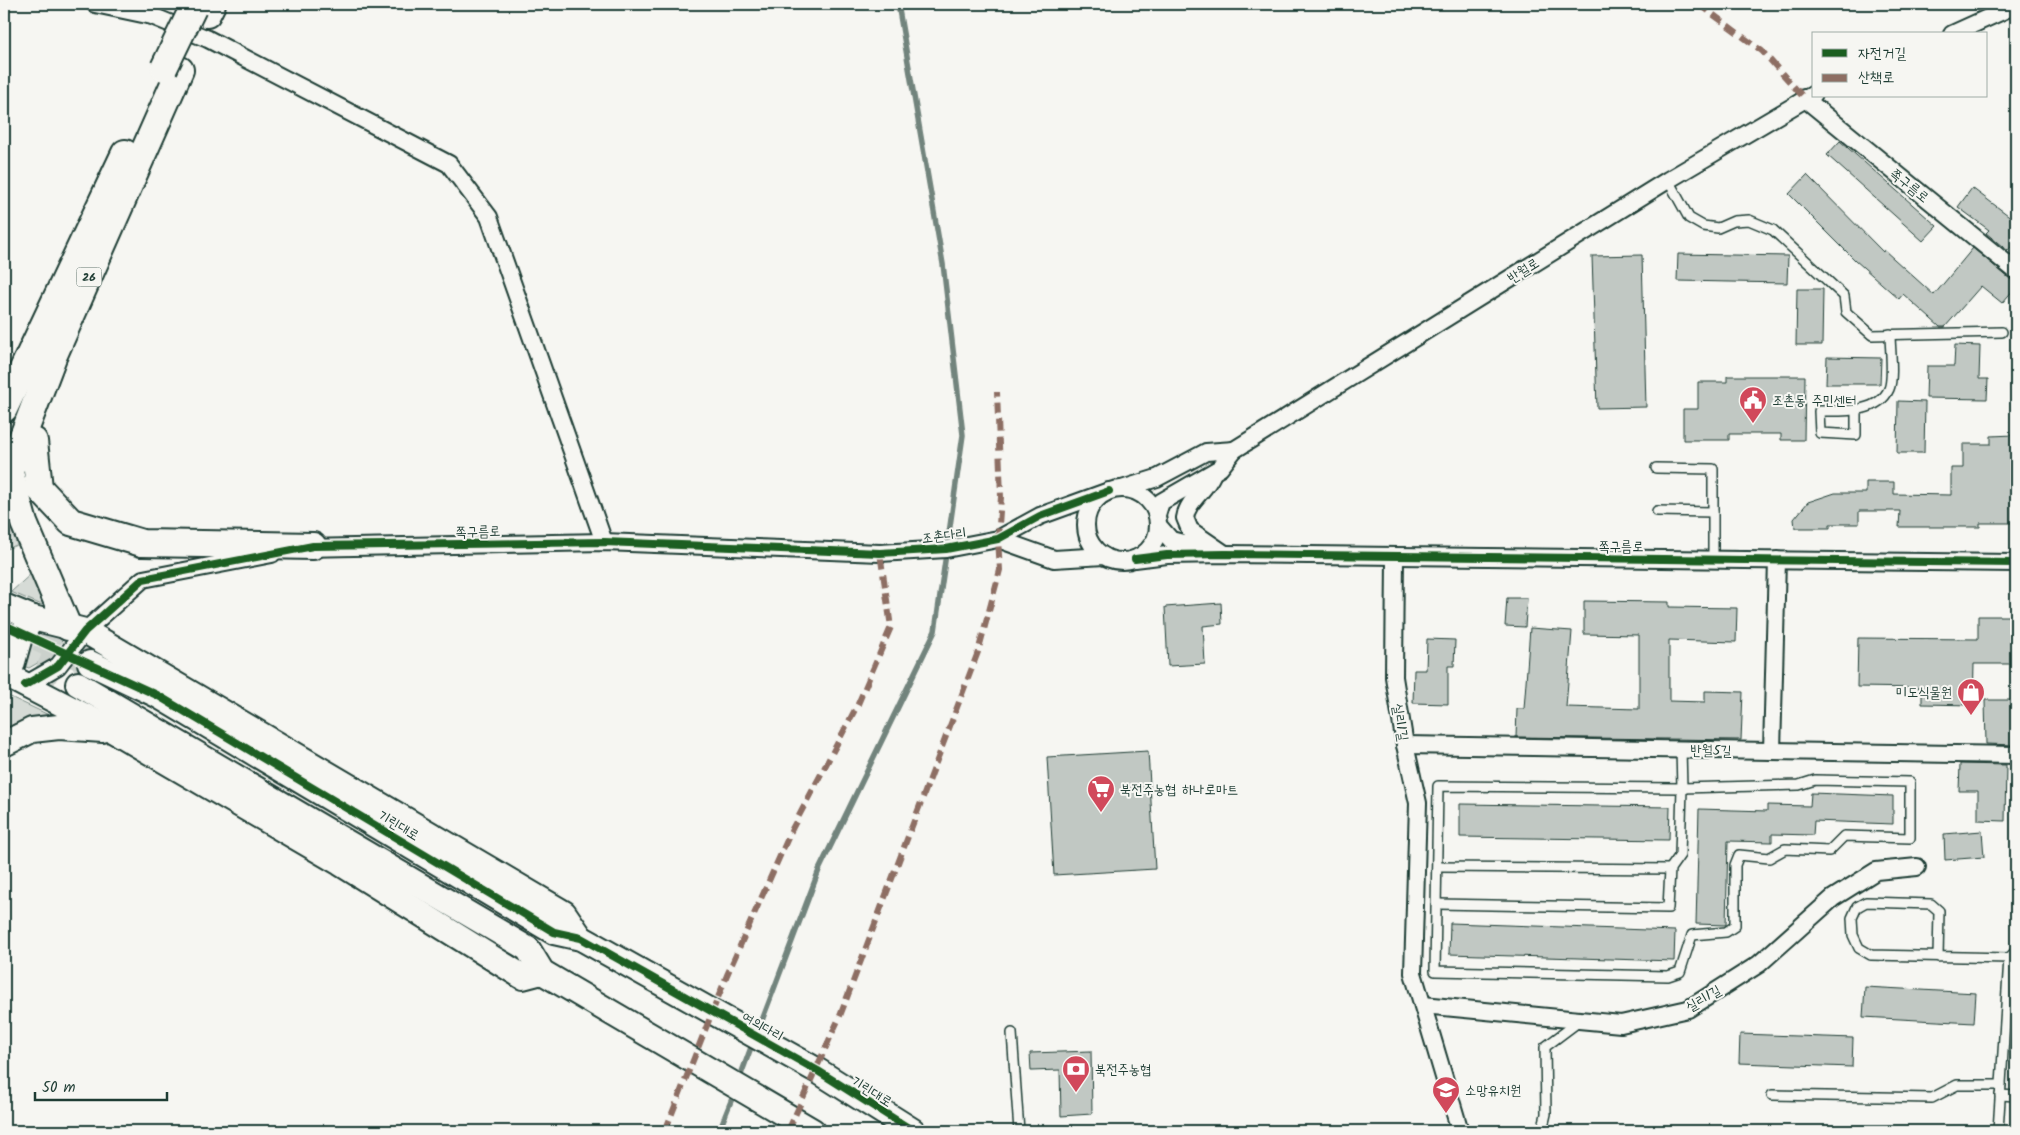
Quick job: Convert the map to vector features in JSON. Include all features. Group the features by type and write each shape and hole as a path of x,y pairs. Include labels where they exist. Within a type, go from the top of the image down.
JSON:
{"main road":[{"name":"26","path":"4,409 202,7"},
{"name":"26","path":"6,477 24,436 53,357 172,69"},
{"path":"24,436 34,441 39,488 71,522 142,543 313,546"},
{"path":"6,477 24,523 77,629"}],"street":[{"path":"95,4 152,16 208,39 449,164 489,217 604,542"},
{"path":"1956,32 2016,5"},
{"name":"쪽구름로","path":"1809,96 2016,271"},
{"name":"반월로","path":"1234,450 1668,180 1809,96"},
{"path":"1135,559 1152,546 1161,502 1220,468 1234,450"},
{"path":"998,539 1040,516 1156,478 1206,452 1234,450"},
{"path":"1213,472 1207,485 1189,506 1185,518 1190,530 1225,554"},
{"path":"1104,556 1090,540 1086,529 1087,517 1099,497 1115,490 1133,490 1144,496 1152,504 1158,520 1171,540 1225,554"},
{"path":"998,539 1054,559 1104,556 1114,560 1167,555 1225,554"},
{"name":"조촌다리","path":"894,553 946,549 998,539"},
{"name":"쪽구름로","path":"12,679 58,666 77,629 143,579 313,546 604,542 894,553"},
{"name":"쪽구름로","path":"1225,554 2016,563"},
{"name":"실리1길","path":"1395,557 1394,677 1405,745 1418,803 1413,973 1460,1131"},
{"path":"1772,751 1777,560"},
{"path":"4,606 33,618 77,629 564,913 582,938"},
{"path":"33,618 20,637 12,679 112,730 340,863 523,976 542,972"},
{"name":"기린대로","path":"90,663 157,695 554,932 582,938 696,1002"},
{"path":"78,684 528,950 542,972 804,1126"},
{"path":"4,744 32,730 59,727 112,730"},
{"name":"반월5길","path":"1405,745 2016,755"},
{"name":"실리1길","path":"1422,1004 1621,1024 1688,1009 1759,964 1833,898 1876,871 1918,868"},
{"name":"여의다리","path":"696,1002 818,1072"},
{"name":"기린대로","path":"818,1072 913,1131"}],"lane":[{"path":"1668,180 1689,218 1704,226 1718,228 1734,221 1749,220 1773,230 1844,296 1846,312 1857,324 1872,335 2002,332"},
{"path":"1856,411 1856,434 1820,433 1819,411 1856,411 1883,398 1889,388 1890,334"},
{"path":"1656,468 1713,469 1713,560"},
{"path":"1657,511 1713,512"},
{"path":"1437,904 1668,908 1670,869 1680,855 1681,749"},
{"path":"1815,780 1910,782 1910,838 1844,836 1829,851 1784,849 1769,858 1739,855 1735,864 1735,926 1726,932 1692,935 1680,972 1668,976 1435,971 1438,786 1682,788 1799,785 1815,780"},
{"path":"1438,867 1670,869"},
{"path":"1938,956 1939,911 1931,904 1866,902 1857,907 1852,918 1853,935 1859,948 1871,955 2009,958"},
{"path":"1998,1131 2009,958 2016,951"},
{"path":"1542,1131 1546,1114 1545,1047 1582,1020"},
{"path":"1012,1032 1019,1131"},
{"path":"1772,1095 1932,1098 1957,1085 2000,1090 2016,1096"}],"shaded area":[{"path":"7,504 19,544 4,550 4,515"},
{"path":"33,572 48,599 42,605 11,592"},
{"path":"36,638 50,644 48,657 29,668 23,666 27,648"},
{"path":"4,694 51,716 42,722 6,731 4,727"}],"building":[{"path":"1840,141 1937,226 1923,241 1827,155"},
{"path":"1807,175 1883,252 1884,250 1934,295 1973,248 2016,284 2016,287 2002,303 1981,286 1945,327 1940,327 1903,294 1899,299 1855,260 1789,194"},
{"path":"1972,188 2016,221 2016,241 2008,251 1986,233 1989,230 1958,207"},
{"path":"1678,254 1788,256 1787,283 1677,281"},
{"path":"1642,255 1646,407 1597,408 1592,256"},
{"path":"1797,289 1823,289 1822,345 1796,345"},
{"path":"1955,345 1980,346 1979,379 1988,379 1987,399 1926,398 1927,366 1954,366"},
{"path":"1827,357 1881,358 1880,384 1826,384"},
{"path":"1727,376 1805,376 1804,440 1781,440 1781,434 1729,434 1729,440 1683,440 1683,409 1698,409 1698,382 1727,382"},
{"path":"1898,401 1925,402 1924,453 1897,453"},
{"path":"2014,435 2016,523 1980,523 1980,527 1899,527 1900,511 1859,511 1859,524 1830,524 1830,528 1795,528 1794,519 1808,502 1835,493 1866,493 1866,482 1894,482 1894,494 1951,495 1951,468 1963,468 1963,444 1991,444 1991,436"},
{"path":"1507,598 1527,598 1525,627 1505,626"},
{"path":"1584,601 1669,602 1669,607 1737,608 1736,642 1669,640 1669,701 1705,702 1705,691 1743,692 1741,740 1516,737 1517,709 1524,709 1530,628 1572,631 1566,707 1639,709 1639,635 1584,634"},
{"path":"1221,603 1222,624 1203,626 1205,664 1168,666 1165,607"},
{"path":"1978,616 2016,616 2016,664 1974,664 1973,705 1922,704 1922,688 1857,687 1858,638 1978,639"},
{"path":"1427,639 1455,640 1454,666 1448,666 1448,704 1413,703 1414,670 1426,670"},
{"path":"1985,700 2016,700 2016,745 1986,744"},
{"name":"북전주농협 하나로마트","path":"1148,751 1155,869 1054,875 1047,757"},
{"path":"1960,764 2006,765 2005,821 1978,820 1978,791 1959,791"},
{"path":"1811,793 1893,796 1893,824 1814,821 1813,835 1772,834 1772,842 1728,841 1726,925 1696,924 1699,809 1767,811 1767,805 1810,806"},
{"path":"1460,804 1670,807 1669,840 1460,837"},
{"path":"1982,831 1984,857 1945,860 1944,834"},
{"path":"1450,923 1675,931 1674,961 1449,954"},
{"path":"1865,987 1976,993 1974,1023 1863,1017"},
{"path":"1740,1034 1853,1038 1852,1067 1739,1063"},
{"name":"북전주농협","path":"1091,1051 1092,1114 1061,1116 1060,1070 1031,1071 1030,1053"}],"waterway":[{"path":"758,1031 819,870 935,631 963,435 943,264 898,4"},
{"path":"739,1080 753,1042"},
{"path":"719,1131 735,1091"}],"tunnel":[{"path":"4,625 90,663"},
{"path":"4,650 78,684"}],"marked path":[{"path":"1699,4 1762,51 1804,98"},
{"path":"788,1131 840,1016 978,652 1000,570 998,539 1001,497 997,392"},
{"path":"665,1131 727,975 792,829 858,704 891,627 880,553"}],"cycle path":[{"path":"25,685 58,666 85,631 143,579 313,546 604,542 880,553 946,549 998,539 1040,516 1109,491"},
{"path":"1135,559 1167,555 1225,554 2016,563"},
{"path":"4,625 157,695 554,932 581,938 818,1071 913,1131"}],"place":[{"name":"조촌동 주민센터","path":"1753,424"},
{"name":"미도식물원","path":"1971,716"},
{"name":"북전주농협 하나로마트","path":"1101,813"},
{"name":"북전주농협","path":"1076,1093"},
{"name":"소망유치원","path":"1446,1114"}]}
